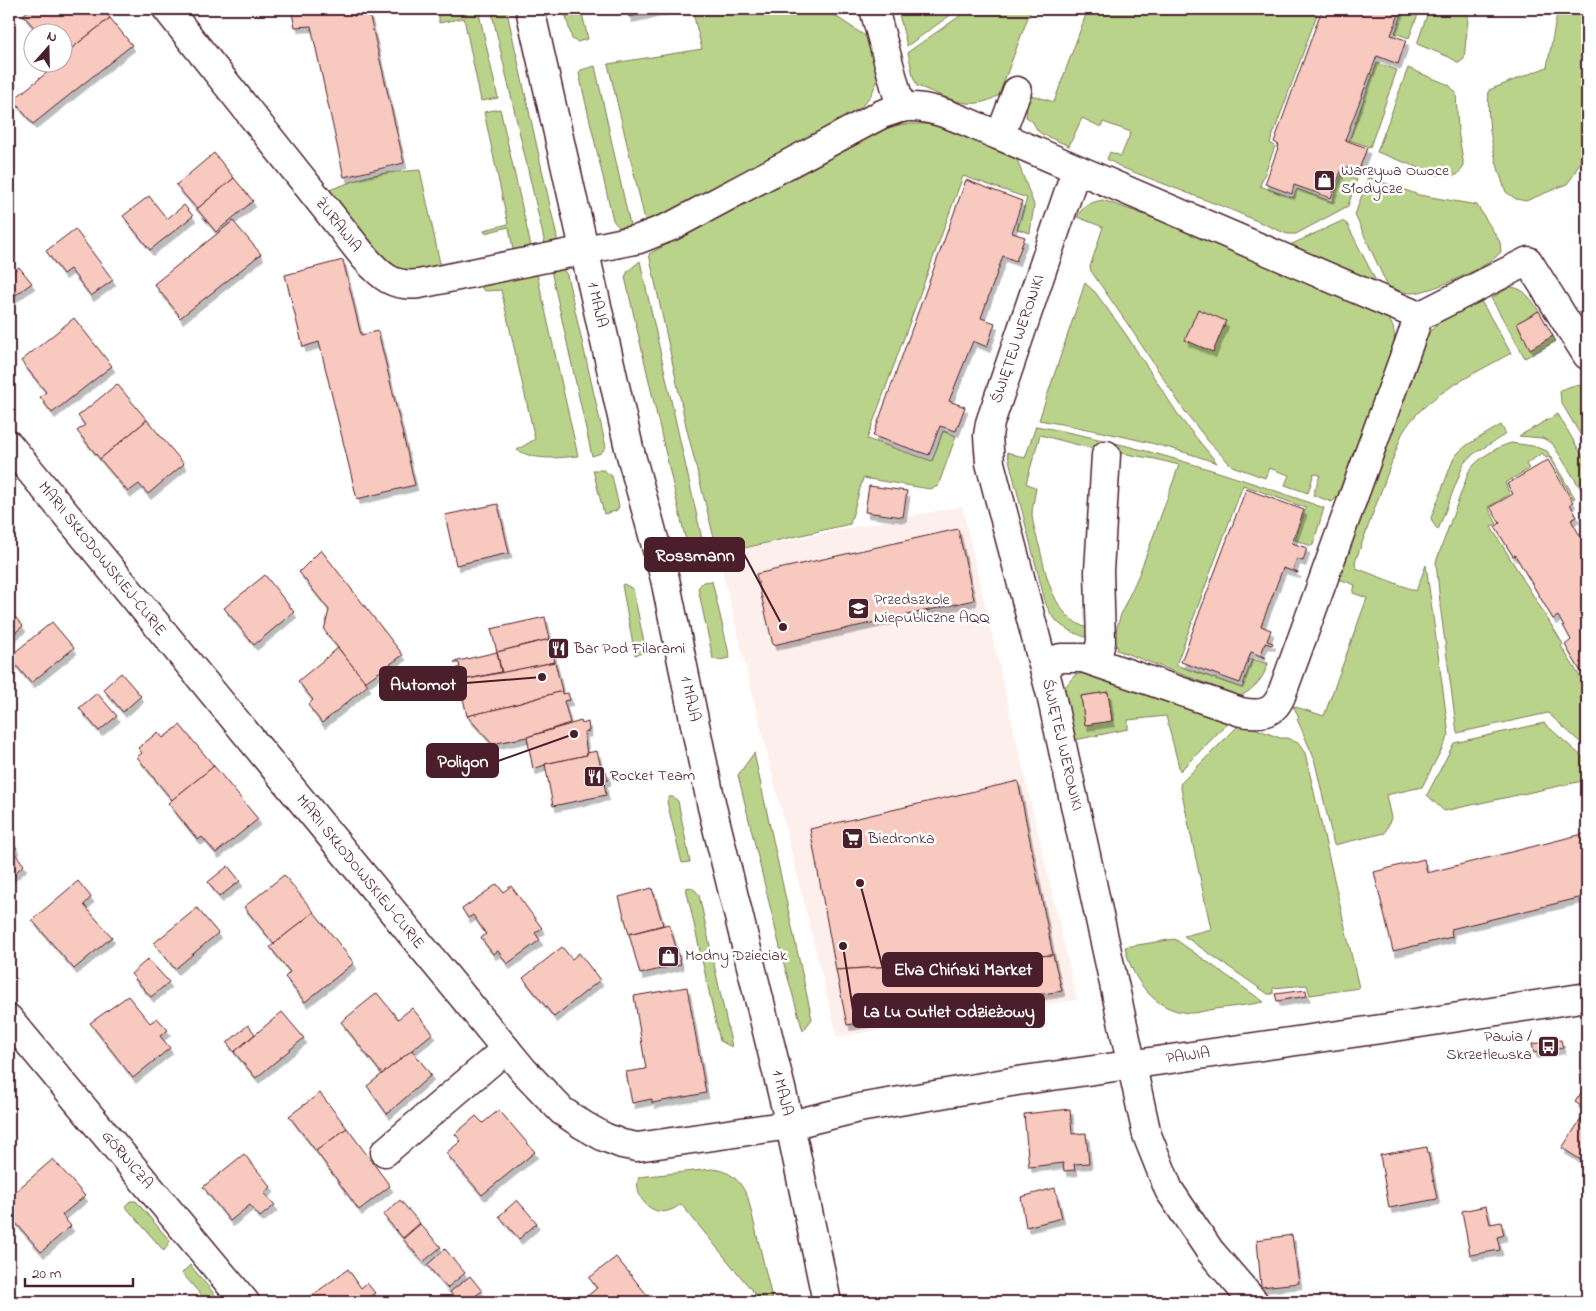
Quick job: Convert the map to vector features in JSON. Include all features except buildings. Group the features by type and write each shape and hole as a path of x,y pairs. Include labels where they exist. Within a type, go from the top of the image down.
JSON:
{"street":[{"name":"ŻURAWIA","path":"168,9 365,258 388,280 396,284 419,284 639,239 672,226 882,114 901,108"},
{"name":"1 MAJA","path":"530,9 629,448 665,579 712,807 790,1125 827,1302"},
{"path":"874,9 901,108 922,108 941,112 1419,316"},
{"path":"1000,136 1017,91"},
{"name":"ŚWIĘTEJ WERONIKI","path":"1076,170 990,423 988,436 990,463 1051,695 1148,1136 1169,1190 1210,1251 1254,1302"},
{"path":"1043,662 1068,657 1083,658 1241,712 1260,714 1268,712 1273,709 1281,696 1419,316 1528,261 1587,355"},
{"name":"MARII SKŁODOWSKIEJ-CURIE","path":"9,445 506,1050 562,1111 604,1138 637,1147 790,1125"},
{"path":"1096,662 1101,642 1099,571 1106,455"},
{"name":"PAWIA","path":"790,1125 859,1108 1017,1081 1388,1028 1587,997"},
{"name":"GÓRNICZA","path":"9,1018 245,1302"},
{"path":"385,1152 506,1050"}],"shaded area":[{"path":"962,506 1077,1000 837,1037 718,554"}],"green space":[{"path":"442,9 478,9 498,98 481,101 464,18 439,23"},
{"path":"491,9 506,9 507,12 557,237 557,245 546,248"},
{"path":"564,9 581,9 588,39 577,42 572,39"},
{"path":"692,9 825,9 871,40 877,56 878,80 871,95 859,110 680,209 646,224 608,64 702,49"},
{"path":"883,9 959,9 907,46 899,14"},
{"path":"970,9 1031,9 999,95 978,103 958,101 917,86 908,52"},
{"path":"1088,9 1319,9 1270,143 1275,146 1260,186 1293,198 1297,189 1332,202 1342,174 1357,179 1348,206 1296,234 1287,234 1234,211 1123,168 1107,159 1110,152 1121,156 1131,132 1103,122 1101,127 1082,118 1069,146 1038,131 1032,121 1026,117 1031,95 1054,102"},
{"path":"1404,9 1420,9 1409,38 1395,33"},
{"path":"1429,9 1469,9 1464,59 1459,63 1417,44"},
{"path":"1558,9 1587,9 1587,148 1567,184 1526,201 1516,199 1506,192 1502,180 1490,129 1489,90 1547,67"},
{"path":"1377,63 1397,70 1370,147 1349,140"},
{"path":"595,66 631,230 629,227 618,226 613,220 582,87 579,73 581,70"},
{"path":"1408,68 1449,85 1456,93 1458,131 1463,160 1463,168 1457,175 1438,175 1377,152"},
{"path":"500,109 532,251 514,255 509,227 485,233 484,230 508,224 484,112"},
{"path":"902,124 929,124 940,127 1016,157 1034,205 1030,233 1017,229 1027,198 963,176 867,439 932,461 943,431 956,436 938,486 930,489 863,478 850,524 718,554 687,430 649,254 872,133"},
{"path":"420,170 441,268 392,271 329,190 368,176"},
{"path":"1368,177 1419,195 1477,205 1500,242 1501,252 1480,268 1450,282 1420,292 1410,293 1390,287 1387,285 1355,215"},
{"path":"1103,200 1198,234 1383,314 1390,321 1394,333 1394,347 1337,497 1332,502 1313,495 1320,475 1314,473 1308,493 1285,485 1289,475 1269,468 1265,478 1232,466 1208,441 1186,413 1091,271 1090,267 1103,227 1077,217 1087,205"},
{"path":"1342,221 1347,224 1376,281 1370,281 1290,245"},
{"path":"640,261 706,557 696,559 689,554 625,277 628,271"},
{"path":"562,268 567,275 606,447 601,453 592,456 551,270"},
{"path":"537,274 578,456 539,457 517,450 535,439 501,290 486,291 481,286"},
{"path":"1085,283 1095,292 1125,333 1181,419 1217,463 1151,443 1039,420"},
{"path":"1511,287 1524,292 1539,311 1517,323 1530,348 1553,336 1556,341 1525,358 1491,298"},
{"path":"1481,301 1511,353 1450,387 1411,420 1402,434 1355,562 1356,568 1416,591 1426,565 1449,735 1422,787 1386,795 1391,818 1385,833 1334,845 1314,758 1293,706 1324,716 1367,598 1353,593 1355,585 1339,579 1429,332 1440,322"},
{"path":"1575,385 1587,390 1587,446 1561,402 1560,390"},
{"path":"1558,414 1587,464 1587,493 1584,494 1552,443 1542,438 1519,436"},
{"path":"1501,425 1506,434 1475,453 1464,463 1438,530 1431,518 1453,460 1467,445"},
{"path":"1036,426 1073,433 1182,461 1324,508 1313,545 1311,546 1295,540 1306,508 1243,485 1176,665 1242,688 1252,659 1268,664 1261,679 1250,690 1241,696 1234,694 1117,650 1118,647 1115,646 1117,627 1123,609 1139,574 1179,465 1086,447 1040,435 1026,483 1036,488 1032,512 1034,528 1049,584 1059,606 1067,615 1087,628 1088,638 1067,629 1056,621 1045,601 1007,452 1025,458"},
{"path":"1511,443 1533,446 1547,451 1575,498 1573,499 1549,457 1546,458 1542,453 1526,464 1529,469 1505,483 1510,494 1488,507 1497,524 1491,527 1563,644 1561,646 1587,688 1587,742 1582,744 1548,713 1457,733 1436,562 1469,471 1488,454"},
{"path":"593,470 603,470 612,476 619,507 616,511 604,514"},
{"path":"712,581 730,658 719,660 713,659 698,588 703,582"},
{"path":"624,584 633,589 646,652 635,655 622,585"},
{"path":"1089,672 1231,720 1180,771 1166,716 1128,720 1128,729 1075,740 1067,710 1065,687 1075,675","holes":["1108,692 1112,720 1085,724 1081,696"]},
{"path":"1241,723 1298,743 1305,753 1359,988 1310,995 1307,985 1273,988 1273,994 1268,994 1184,936 1211,929 1180,784"},
{"path":"1544,723 1587,761 1587,780 1444,811 1427,795 1454,743"},
{"path":"754,753 812,1019 803,1031 784,964 738,775"},
{"path":"669,797 673,797 678,801 690,862 682,863 667,802"},
{"path":"690,887 699,895 732,1047 720,1041 686,888"},
{"path":"1175,939 1264,1002 1191,1013 1166,1007 1156,1000 1139,982 1128,959 1125,947"},
{"path":"712,1169 725,1172 734,1177 742,1186 748,1198 773,1302 750,1302 755,1294 681,1204 671,1210 657,1211 645,1203 638,1191 639,1177"},
{"path":"130,1201 136,1201 170,1241 164,1251 125,1206"},
{"path":"190,1265 221,1302 207,1302 182,1273"}],"place":[{"name":"Warzywa Owoce Słodycze","path":"1325,180"},
{"name":"Przedszkole Niepubliczne AQQ","path":"858,609"},
{"name":"Rossmann","path":"783,627"},
{"name":"Bar Pod Filarami","path":"558,649"},
{"name":"Automot","path":"542,677"},
{"name":"Poligon","path":"574,734"},
{"name":"Rocket Team","path":"594,776"},
{"name":"Biedronka","path":"852,839"},
{"name":"Elva Chiński Market","path":"860,883"},
{"name":"La Lu Outlet Odzieżowy","path":"843,946"},
{"name":"Modny Dzieciak","path":"669,956"},
{"name":"Pawia / Skrzetlewska","path":"1548,1046"}]}
